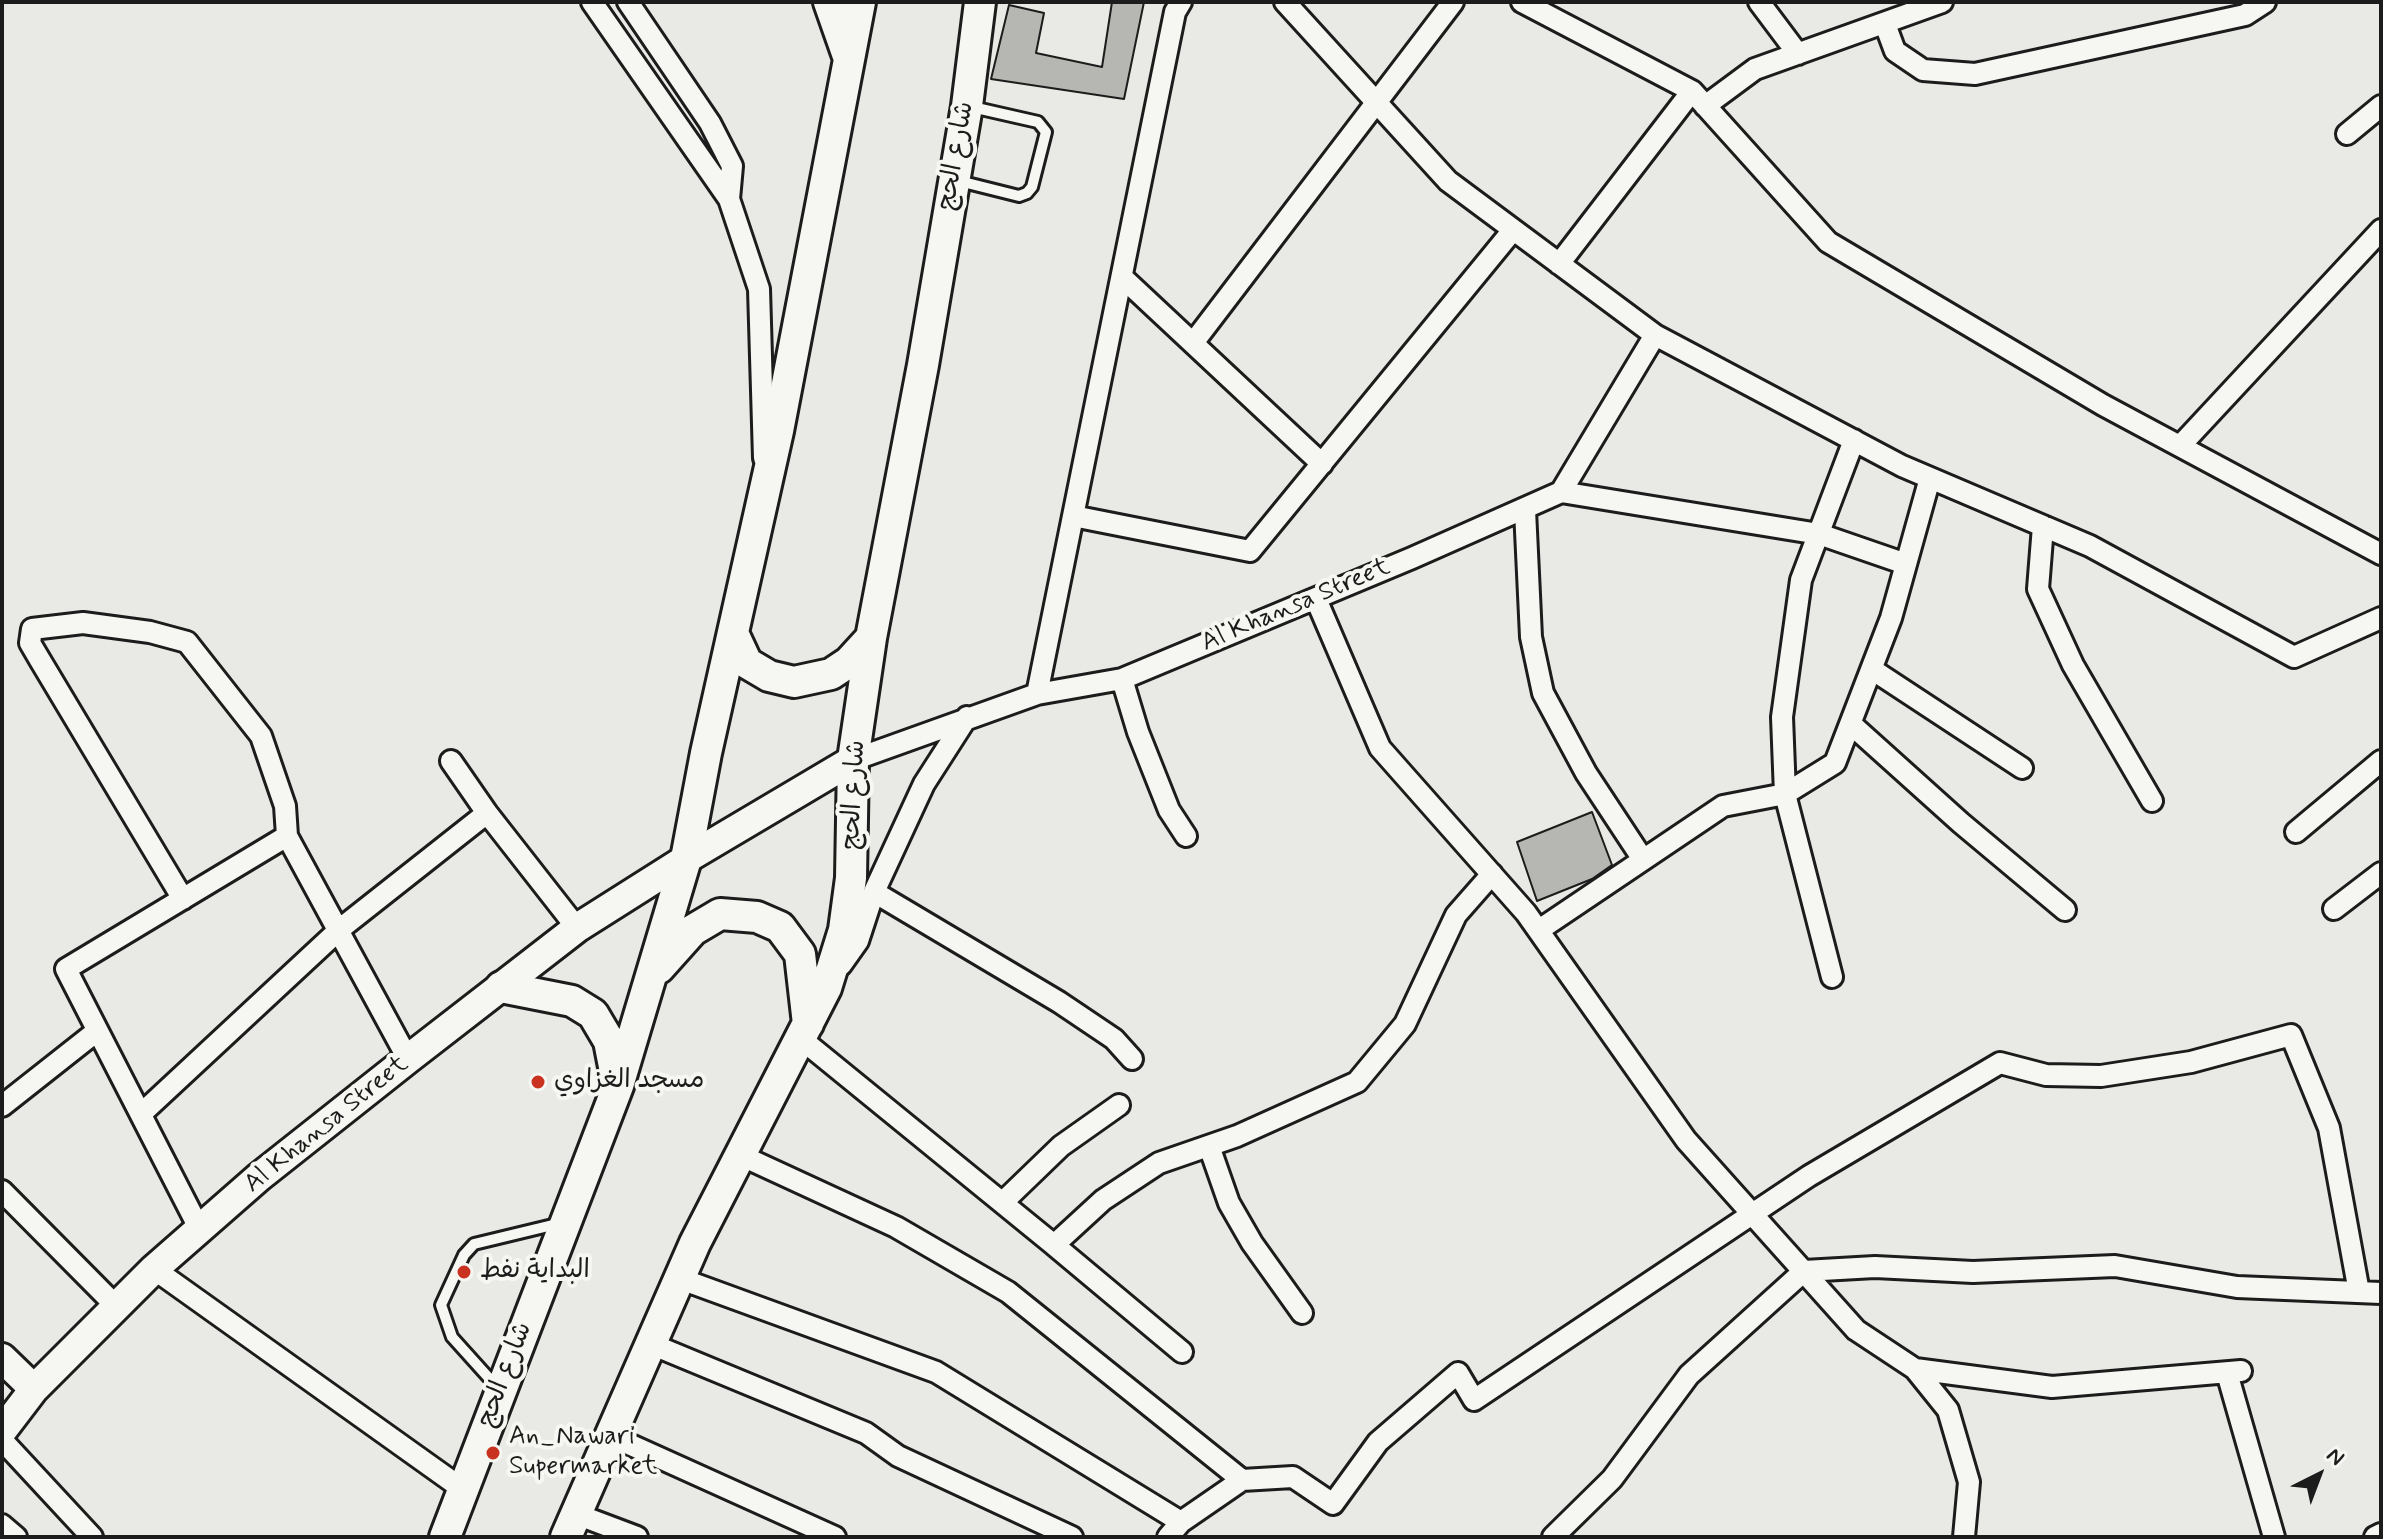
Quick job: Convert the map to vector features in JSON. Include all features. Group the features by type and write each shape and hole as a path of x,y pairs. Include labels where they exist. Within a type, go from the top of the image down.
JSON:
{"main road":[{"path":"829,2 849,59"},
{"name":"شارع الحج","path":"445,1537 461,1488 618,1086 686,859 766,481 860,2"},
{"name":"شارع الحج","path":"571,1525 681,1279 740,1155 826,988 844,930 851,878 853,760 871,638 923,365 967,106 980,2"},
{"path":"733,633 747,663 769,676 794,682 831,674 849,662 871,638"},
{"path":"653,974 693,930 720,914 757,917 780,927 800,954 804,1031"},
{"path":"501,987 572,1001 593,1014 609,1041 618,1086"}],"street":[{"path":"592,2 729,199 759,289 761,413 766,481"},
{"path":"628,2 710,123 732,166 729,199"},
{"path":"1037,694 1175,12 1181,2"},
{"path":"1285,2 1448,181 1655,335 1930,478 2090,546 2294,657 2381,618"},
{"path":"1193,343 1453,2"},
{"path":"1522,2 1699,98 1828,242 2103,405 2381,554"},
{"path":"1759,2 1798,54"},
{"path":"1559,264 1699,98 1755,69 1942,2"},
{"path":"1885,24 1895,51 1923,70 1975,74 2245,15 2265,2"},
{"path":"2347,134 2381,106"},
{"path":"1073,516 1250,551 1513,230"},
{"path":"2180,446 2381,230"},
{"path":"1122,277 1322,464"},
{"path":"1655,335 1561,492 1819,534 1906,564"},
{"path":"1832,977 1785,794 1782,717 1801,580 1854,440"},
{"path":"1539,930 1723,806 1785,794 1835,763 1873,670 1930,478"},
{"name":"Al Khansa Street","path":"2,1431 34,1389 116,1306 259,1177 577,928 686,859 853,760 1037,694 1122,679 1525,510 1561,492"},
{"path":"1525,510 1531,637 1543,693 1586,773 1642,858"},
{"path":"2043,526 2038,589 2073,665 2152,801"},
{"path":"1316,599 1380,748 1539,930 1686,1140 1856,1330 1915,1369 1948,1410 1969,1482 1964,1537"},
{"path":"183,899 30,643 32,629 83,623 150,632 187,642 261,736 285,806 287,836 408,1059"},
{"path":"1873,670 2022,768"},
{"path":"1122,679 1138,732 1169,810 1186,836"},
{"path":"826,988 858,941 874,892 924,784 967,717"},
{"path":"1852,725 1961,823 2065,910"},
{"path":"451,761 487,813 577,928"},
{"path":"2296,832 2381,761"},
{"path":"141,1114 340,929 487,813"},
{"path":"200,1230 66,969 287,836"},
{"path":"2334,909 2381,873"},
{"path":"1054,1245 1128,1181 1159,1163 1209,1146 1357,1082 1405,1024 1456,915 1492,874"},
{"path":"874,892 1059,1002 1114,1039 1132,1059"},
{"path":"2,1106 97,1031"},
{"path":"804,1031 1182,1352"},
{"path":"681,1279 936,1372 1174,1529 1242,1480 1293,1477 1333,1504 1378,1442 1458,1373 1474,1400 1809,1176 2000,1063 2046,1075 2101,1076 2191,1062 2291,1035 2329,1128 2359,1292"},
{"path":"1004,1201 1061,1146 1119,1105"},
{"path":"1209,1146 1229,1203 1252,1243 1302,1313"},
{"path":"740,1155 896,1227 1008,1292 1242,1480"},
{"path":"2,1191 116,1306"},
{"path":"1553,1537 1612,1479 1689,1375 1804,1271 1875,1267 1973,1272 2115,1266 2237,1287 2381,1293"},
{"path":"154,1269 461,1488"},
{"path":"651,1344 866,1433 898,1456 1072,1537"},
{"path":"2,1358 34,1389"},
{"path":"1915,1369 2052,1387 2234,1372 2274,1537"},
{"path":"611,1436 835,1537"},
{"path":"2,1440 92,1537"},
{"path":"2,1525 16,1537"},
{"path":"571,1525 637,1537"},
{"path":"2375,1537 2381,1534"}],"lane":[{"path":"953,180 1019,196 1027,193 1032,187 1046,132 1038,122 967,106"},
{"path":"501,1390 452,1337 441,1305 464,1255 474,1244 567,1222"}],"building":[{"path":"1112,2 1144,2 1124,99 991,79 1009,5 1044,13 1036,53 1102,67"},
{"path":"1592,812 1612,865 1592,879 1537,901 1517,842"}],"place":[{"name":"مسجد الغزاوي","path":"538,1082"},
{"name":"البداية نفط","path":"464,1272"},
{"name":"An_Nawari Supermarket","path":"493,1453"}]}
